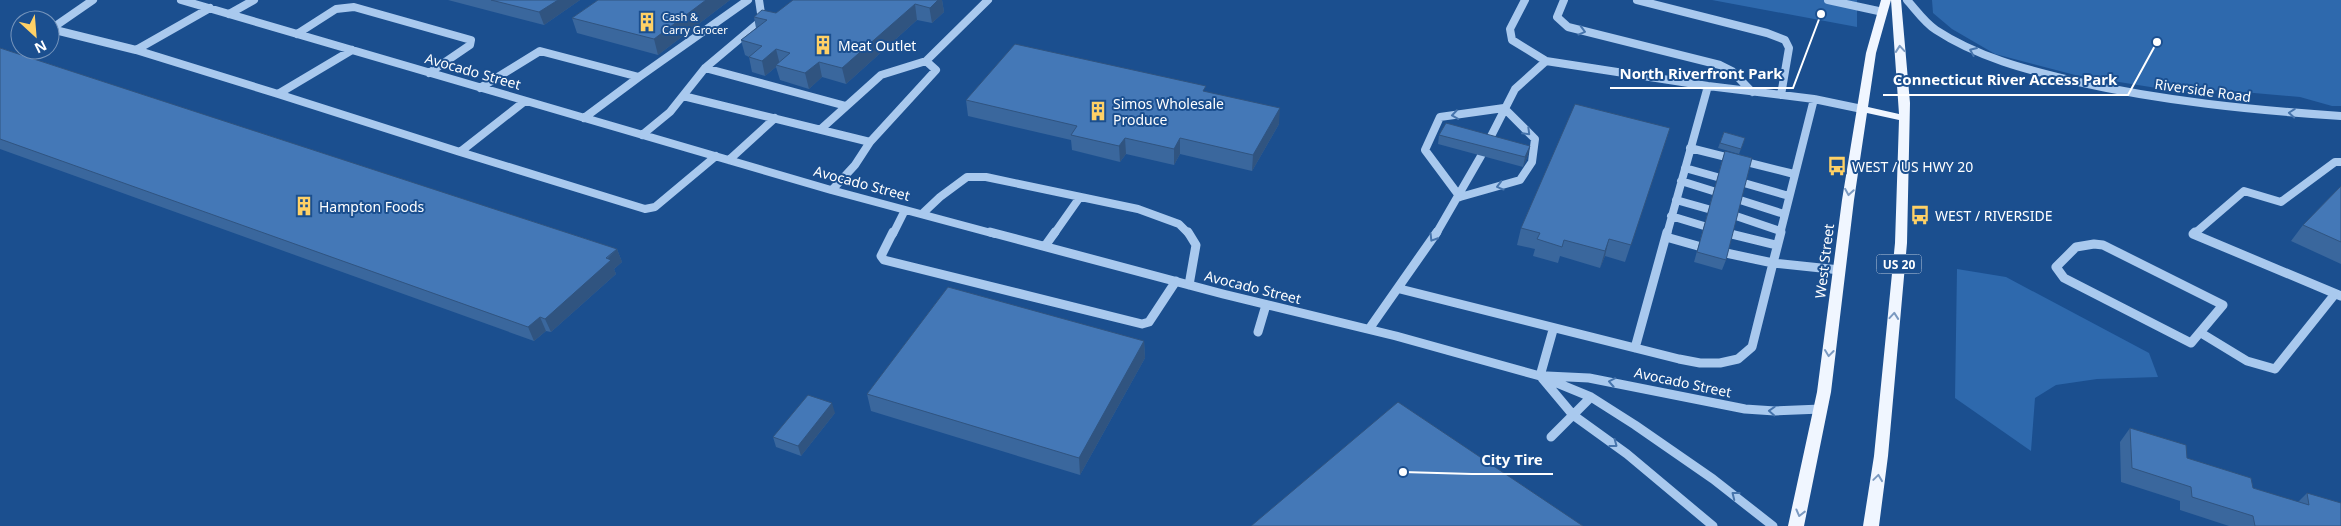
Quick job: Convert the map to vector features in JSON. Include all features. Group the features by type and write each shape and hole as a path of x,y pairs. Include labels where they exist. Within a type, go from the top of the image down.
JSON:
{"main road":[{"name":"West Street","path":"1796,526 1820,408 1871,53 1886,0"},
{"name":"US 20","path":"1871,526 1881,456 1901,243 1904,118 1896,0"},
{"path":"1862,109 1904,118"}],"street":[{"path":"93,0 52,29 136,50 645,209 655,207 716,156"},
{"name":"Avocado Street","path":"181,0 832,190 1266,305 1369,329 1540,376 1591,397 1635,425 1713,479 1773,526"},
{"path":"229,14 254,0"},
{"path":"584,118 748,0"},
{"path":"642,135 670,112 705,68 762,20 759,0"},
{"path":"821,130 881,75 926,61 988,0"},
{"path":"1525,0 1510,29 1512,40 1546,61 1708,86 1814,99 1862,109"},
{"path":"1564,0 1557,17 1568,27 1720,66 1732,72 1752,92"},
{"path":"1637,0 1767,33 1784,40 1789,48 1781,95"},
{"path":"1828,0 1883,12"},
{"name":"Riverside Road","path":"1907,0 1924,22 1948,40 1983,56 2019,67 2154,97 2229,107 2341,116"},
{"path":"297,34 336,9 354,7 471,40 470,45 429,73"},
{"path":"136,50 210,8"},
{"path":"278,94 352,50"},
{"path":"480,88 540,51 639,78"},
{"path":"832,190 855,165 870,142 936,70 926,61"},
{"path":"1487,144 1515,89 1546,61"},
{"path":"705,68 846,106"},
{"path":"683,96 870,142"},
{"path":"1400,290 1553,330 1635,348 1718,364 1738,360 1748,354 1752,347 1814,99"},
{"path":"460,152 525,101"},
{"path":"1460,197 1425,150 1440,117 1504,108"},
{"path":"1460,197 1520,180 1532,162 1535,140 1504,108"},
{"path":"729,160 775,118"},
{"path":"1369,329 1400,290 1460,197 1481,156"},
{"path":"2201,333 2219,345 2266,370 2275,369 2338,295 2193,234 2244,191 2282,202 2335,162 2341,162"},
{"path":"1685,168 1717,176"},
{"path":"922,214 940,197 967,178 986,177 1138,209 1179,224 1191,235 1196,244 1189,285"},
{"path":"1681,181 1713,191"},
{"path":"1744,183 1789,196"},
{"path":"1045,246 1080,197"},
{"path":"1676,200 1708,209"},
{"path":"1740,200 1784,214"},
{"path":"905,210 881,256 884,260 1142,324 1148,322 1176,281"},
{"path":"1671,216 1704,226"},
{"path":"1736,216 1780,231"},
{"path":"1731,234 1776,245"},
{"path":"1666,237 1698,246"},
{"path":"2093,243 2104,245 2223,305 2201,333 2191,343 2064,278 2056,267 2076,246 2093,243"},
{"path":"1726,253 1773,264 1840,270"},
{"path":"1258,332 1266,305"},
{"path":"1553,330 1540,376 1573,415 1634,459 1713,526"},
{"name":"Avocado Street","path":"1540,376 1589,378 1745,408 1775,411 1820,408"},
{"path":"1551,437 1591,397"}],"lane":[{"path":"1635,348 1708,86"},
{"path":"1690,148 1794,174"}],"shaded area":[{"path":"1712,0 1857,0 1857,27"},
{"path":"1932,0 2341,0 2341,106 2332,106 2300,97 2220,90 2188,93 2075,75 1995,54 1952,29 1933,13"},
{"path":"1957,269 2006,277 2149,353 2158,377 2097,379 2056,385 2035,398 2031,451 1955,398"}],"building":[{"path":"491,0 558,0 539,12"},
{"path":"598,0 706,0 654,39 572,18"},
{"name":"Meat Outlet","path":"793,0 938,0 930,8 915,4 842,68 819,62 805,73 776,65 790,53 776,49 762,61 749,57 762,46 741,40 767,20 754,17 762,10 776,13"},
{"name":"Simos Wholesale Produce","path":"1015,44 1206,86 1203,91 1280,108 1253,155 1180,138 1174,149 1125,138 1119,146 1071,135 1077,126 966,100"},
{"name":"Hampton Foods","path":"0,48 10,51 10,60 37,60 617,249 606,258 611,260 545,319 540,317 528,327 0,139"},
{"path":"1575,104 1670,128 1631,245 1609,239 1605,251 1564,240 1562,247 1537,239 1540,233 1521,228"},
{"path":"1446,123 1530,146 1525,157 1439,135"},
{"path":"1724,132 1745,138 1741,149 1720,143"},
{"path":"1725,151 1752,158 1726,260 1697,252"},
{"path":"2341,186 2341,242 2303,225"},
{"path":"948,287 1144,341 1079,458 867,394"},
{"path":"808,395 832,403 798,446 773,437"},
{"path":"1398,402 1583,526 1251,526"},
{"path":"2130,428 2186,445 2187,458 2251,478 2253,488 2309,505 2307,493 2341,503 2341,526 2255,526 2253,516 2192,497 2191,487 2132,468"}],"place":[{"name":"North Riverfront Park","path":"1821,14"},
{"name":"Cash & Carry Grocer","path":"647,22"},
{"name":"Connecticut River Access Park","path":"2157,42"},
{"name":"Meat Outlet","path":"823,45"},
{"name":"Simos Wholesale Produce","path":"1098,111"},
{"name":"WEST / US HWY 20","path":"1837,166"},
{"name":"Hampton Foods","path":"304,206"},
{"name":"WEST / RIVERSIDE","path":"1920,215"},
{"name":"City Tire","path":"1403,472"}]}
